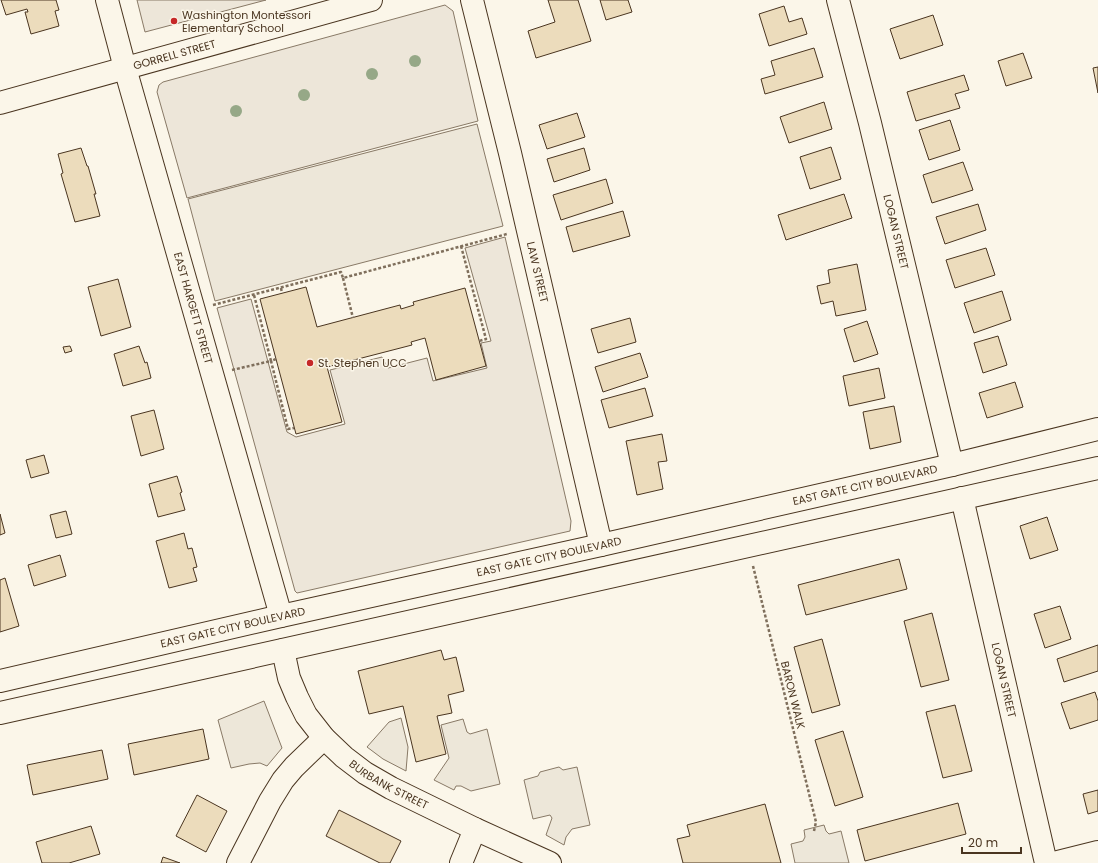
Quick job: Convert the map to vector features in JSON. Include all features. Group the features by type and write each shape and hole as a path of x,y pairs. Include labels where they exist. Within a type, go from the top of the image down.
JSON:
{"street":[{"name":"EAST HARGETT STREET","path":"107,0 281,616"},
{"name":"GORRELL STREET","path":"0,102 371,0"},
{"name":"LAW STREET","path":"472,0 510,153 601,545"},
{"name":"LOGAN STREET","path":"838,0 870,123 952,465"},
{"name":"EAST GATE CITY BOULEVARD","path":"0,681 281,616 952,465 1098,429"},
{"path":"0,713 1098,468"},
{"name":"LOGAN STREET","path":"962,498 1046,863"},
{"name":"BURBANK STREET","path":"283,650 289,678 306,715 324,738 344,757 365,773 391,788 550,863"},
{"path":"238,863 270,801 283,780 294,767 324,738"},
{"path":"461,863 476,829"},
{"path":"1054,863 1098,852"}],"path":[{"path":"343,278 507,234"},
{"path":"462,246 486,338 479,341"},
{"path":"213,306 342,272 353,318"},
{"path":"281,288 282,293"},
{"path":"254,295 288,429 294,428"},
{"path":"230,371 276,359"},
{"name":"BARON WALK","path":"752,562 816,822 814,831"}],"shaded area":[{"path":"137,0 266,0 145,32"},
{"path":"445,5 453,11 478,121 187,198 157,92 159,85 163,82"},
{"path":"477,124 503,226 215,301 188,199"},
{"path":"505,237 571,521 570,531 297,593 295,591 217,308 251,299 287,432 296,437 345,424 330,370 382,357 388,368 427,358 433,381 487,368 481,343 491,341 465,248"},
{"path":"264,701 282,748 267,766 260,763 231,768 218,720"},
{"path":"401,718 408,747 406,771 383,759 367,747 389,722"},
{"path":"463,719 467,732 470,734 487,729 500,784 471,791 461,786 456,786 454,790 434,780 449,758 441,725"},
{"path":"559,767 563,770 577,767 590,825 572,829 566,837 564,845 546,835 552,818 550,815 533,819 524,780 538,776 540,772"},
{"path":"824,825 829,834 841,831 849,863 795,863 791,844 803,841 805,837 804,830"}],"building":[{"path":"1,0 56,0 59,10 55,11 59,26 31,34 25,12 28,12 27,9 6,15"},
{"path":"548,0 578,0 591,41 536,58 528,31 555,22"},
{"path":"600,0 628,0 632,12 606,20"},
{"path":"784,6 789,22 802,18 807,34 769,46 759,14"},
{"path":"933,15 943,45 900,59 890,29"},
{"path":"814,48 823,77 765,94 761,79 775,75 771,61"},
{"path":"1023,53 1032,78 1006,86 998,61"},
{"path":"1098,67 1098,93 1093,68"},
{"path":"964,75 969,90 955,94 960,108 916,121 907,92"},
{"path":"824,102 832,129 789,143 780,117"},
{"path":"577,113 585,137 547,149 539,125"},
{"path":"950,120 960,150 929,160 919,130"},
{"path":"831,147 841,179 810,189 800,157"},
{"path":"81,148 96,194 94,194 100,216 75,222 61,174 63,173 58,154"},
{"path":"584,148 590,170 554,182 547,159"},
{"path":"963,162 973,190 932,203 923,175"},
{"path":"606,179 613,203 561,220 553,195"},
{"path":"844,194 852,218 786,240 778,215"},
{"path":"978,204 986,230 945,244 936,217"},
{"path":"623,211 630,236 573,252 566,227"},
{"path":"986,248 995,275 955,288 946,260"},
{"path":"857,264 866,310 836,316 833,301 821,304 817,286 830,283 828,270"},
{"path":"118,279 131,327 101,336 88,287"},
{"name":"St. Stephen UCC","path":"306,287 317,327 400,305 401,309 414,305 413,302 465,288 486,366 436,380 425,338 411,342 412,345 327,367 342,422 296,434 260,299"},
{"path":"1002,291 1011,320 974,333 964,303"},
{"path":"630,318 636,342 598,353 591,329"},
{"path":"867,321 878,354 854,362 844,329"},
{"path":"998,336 1007,365 983,373 974,343"},
{"path":"70,346 72,351 65,353 63,347"},
{"path":"139,346 145,363 147,362 151,378 123,386 114,354"},
{"path":"640,353 648,377 603,392 595,367"},
{"path":"879,368 885,398 849,406 843,376"},
{"path":"1015,382 1023,407 987,418 979,393"},
{"path":"645,388 653,416 609,428 601,400"},
{"path":"894,406 901,442 870,449 863,412"},
{"path":"154,410 164,449 141,456 131,416"},
{"path":"662,434 667,461 658,462 663,489 637,495 626,441"},
{"path":"44,455 49,473 31,478 26,460"},
{"path":"177,476 182,492 180,493 185,510 158,517 149,484"},
{"path":"66,511 72,534 56,538 50,515"},
{"path":"0,514 5,533 0,535"},
{"path":"1047,517 1058,550 1030,559 1020,526"},
{"path":"184,533 188,549 192,548 197,567 193,568 197,581 169,588 156,541"},
{"path":"60,555 66,576 34,586 28,565"},
{"path":"899,559 907,589 806,615 798,585"},
{"path":"5,578 19,626 0,632 0,580"},
{"path":"1060,606 1071,639 1045,648 1034,614"},
{"path":"932,613 949,680 921,687 904,621"},
{"path":"822,639 840,705 812,713 794,647"},
{"path":"1098,645 1098,671 1064,682 1057,659"},
{"path":"441,650 444,660 456,657 464,691 448,695 452,713 437,716 446,754 416,762 403,706 369,714 358,671"},
{"path":"1095,692 1098,701 1098,720 1070,729 1061,703"},
{"path":"955,705 972,771 943,778 926,712"},
{"path":"203,729 209,759 134,775 128,744"},
{"path":"843,731 863,797 835,806 815,740"},
{"path":"102,750 108,779 33,795 27,765"},
{"path":"1098,790 1098,811 1088,814 1083,794"},
{"path":"197,795 227,811 206,852 176,836"},
{"path":"958,803 966,834 865,861 857,830"},
{"path":"765,804 781,863 683,863 677,839 690,836 687,825"},
{"path":"339,810 401,841 390,863 380,863 326,836"},
{"path":"91,826 100,854 69,863 42,863 36,842"},
{"path":"163,857 180,863 161,863"}],"place":[{"name":"Washington Montessori Elementary School","path":"174,21"},
{"name":"St. Stephen UCC","path":"310,363"}]}
